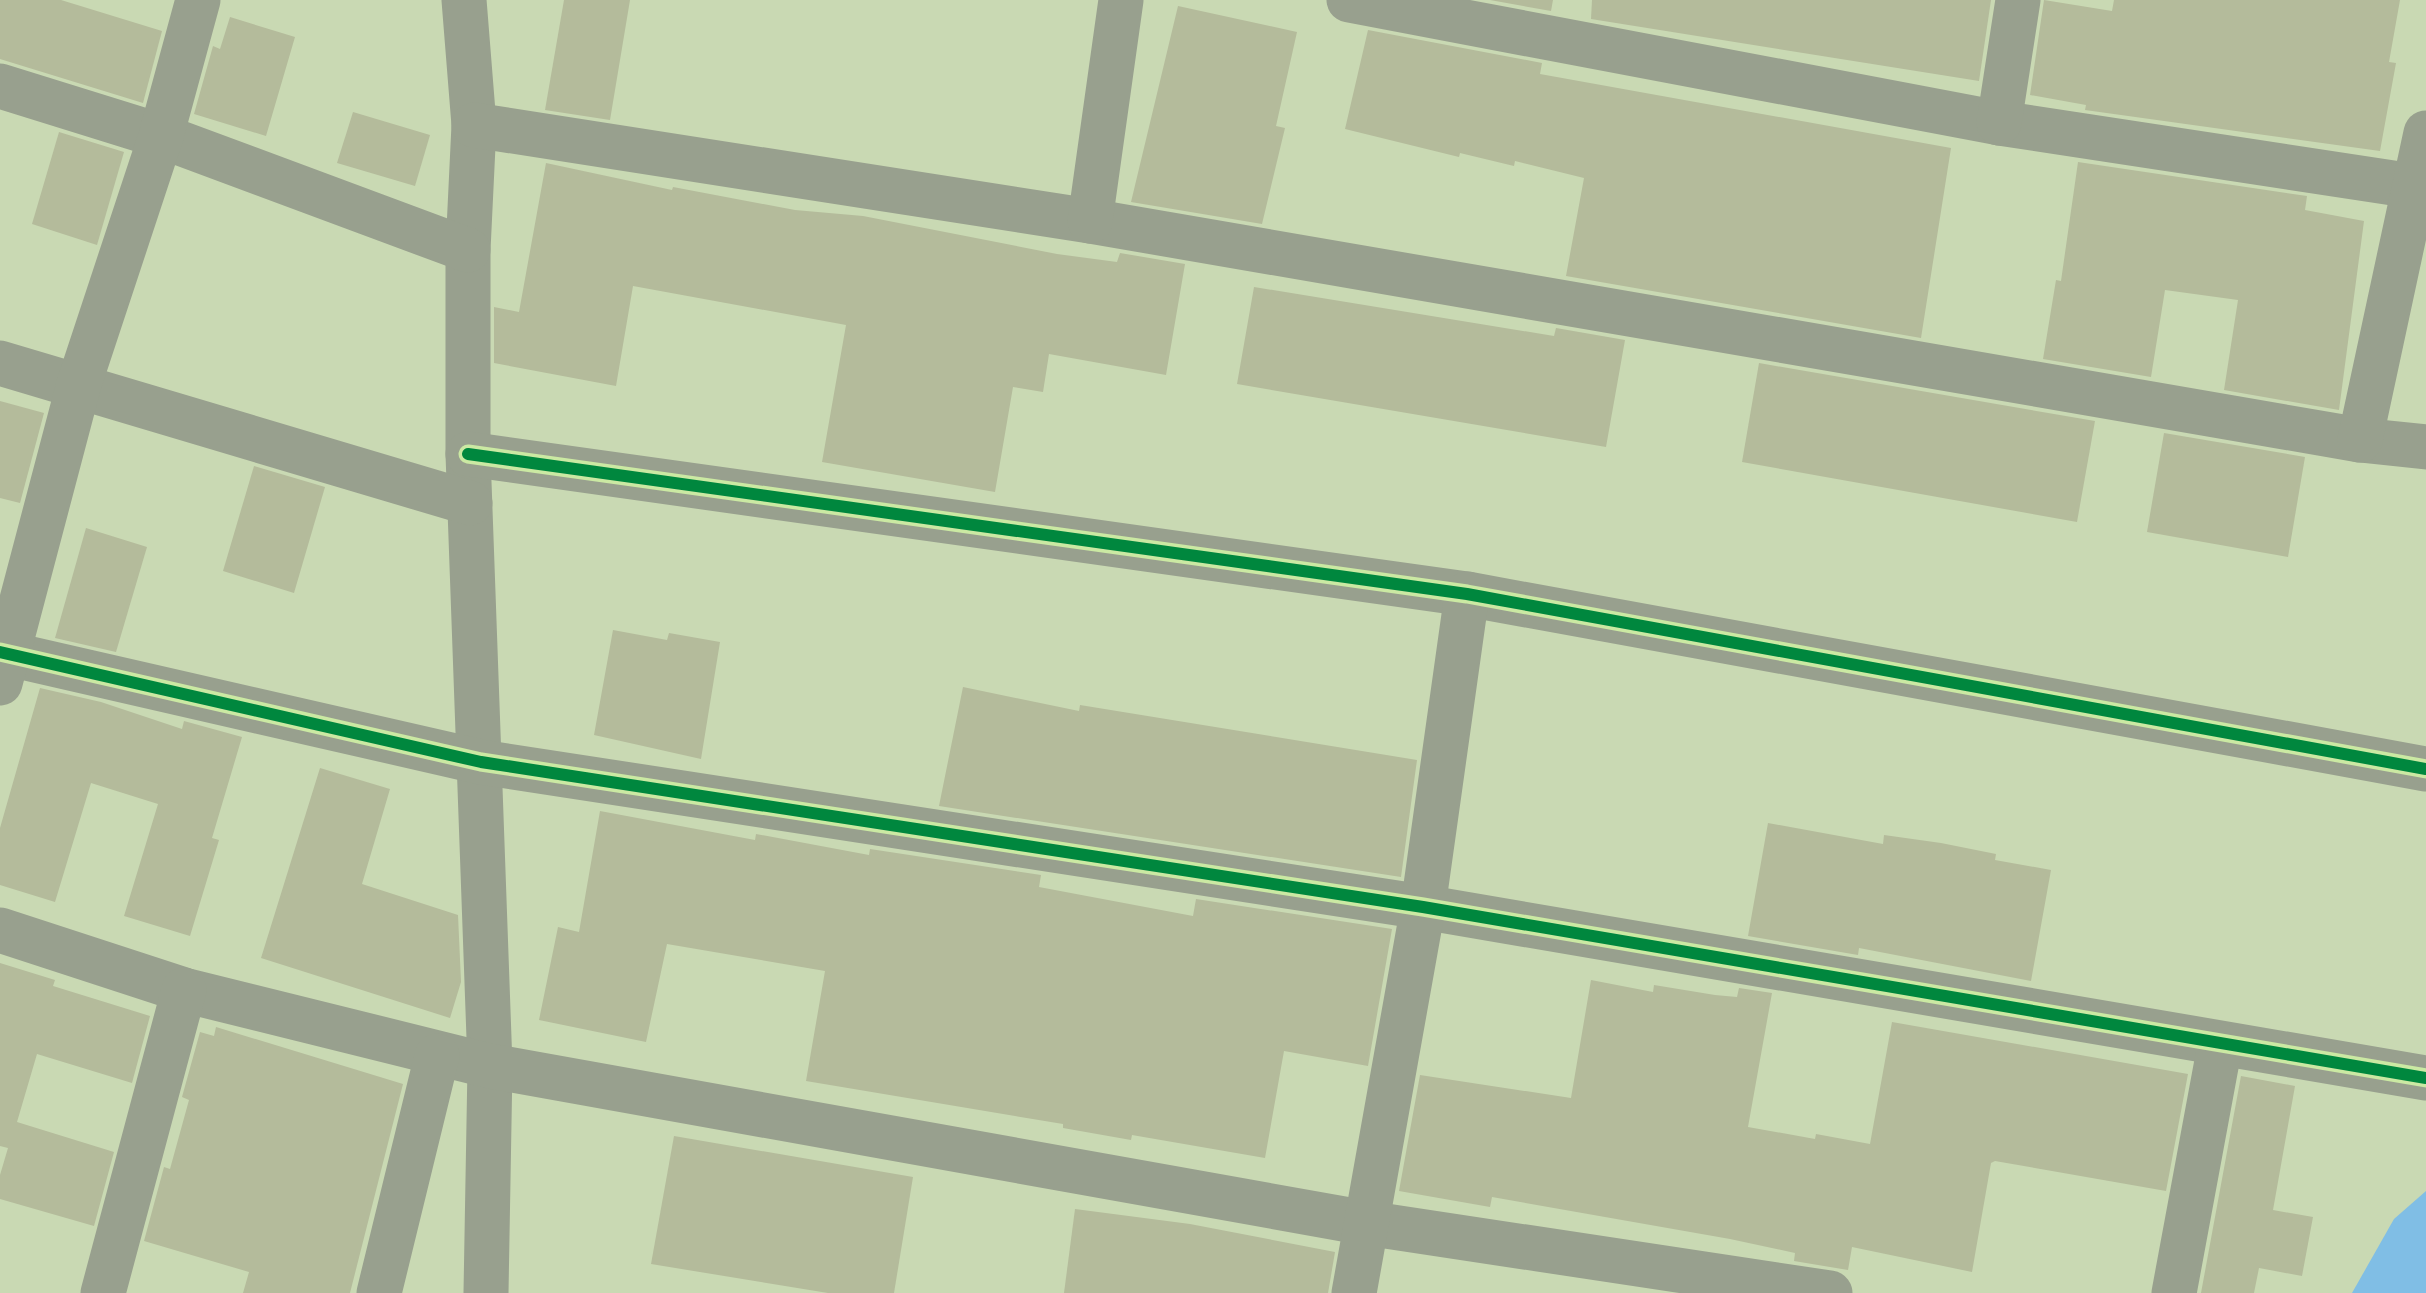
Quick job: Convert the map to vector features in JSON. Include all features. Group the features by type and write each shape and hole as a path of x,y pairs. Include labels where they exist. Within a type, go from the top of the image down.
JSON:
{"street":[{"path":"198,0 160,136 80,384 3,663 481,762 1423,906 2426,1078"},
{"path":"464,0 474,125 468,250 468,454 490,1066 486,1293"},
{"path":"1090,221 1121,0"},
{"path":"1349,0 1998,123 2422,187"},
{"path":"1998,123 2018,0"},
{"path":"0,86 160,136 468,250"},
{"path":"474,125 1090,221 2360,440 2426,448"},
{"path":"2360,440 2422,187 2426,133"},
{"path":"0,363 470,503"},
{"path":"468,454 1467,594 2426,768"},
{"path":"1354,1293 1423,906 1467,594"},
{"path":"0,930 184,990 437,1056 1366,1222 1830,1293"},
{"path":"103,1293 184,990"},
{"path":"2174,1293 2220,1045"},
{"path":"379,1293 437,1056"}],"water":[{"path":"2426,1191 2426,1293 2352,1293 2394,1219"}],"building":[{"path":"0,0 61,0 162,31 143,103 0,59"},
{"path":"564,0 630,0 610,120 545,110"},
{"path":"1490,0 1553,0 1551,11"},
{"path":"1592,0 1991,0 1979,81 1591,19"},
{"path":"2044,0 2112,11 2114,0 2400,0 2389,62 2396,63 2380,151 2085,110 2086,105 2030,95"},
{"path":"1178,6 1297,32 1276,126 1285,128 1262,224 1131,202"},
{"path":"230,17 295,37 266,136 194,114 213,46 220,49"},
{"path":"1368,30 1542,63 1540,74 1951,148 1921,338 1566,276 1584,178 1515,161 1514,166 1460,153 1459,157 1345,129"},
{"path":"353,112 430,135 415,186 337,163"},
{"path":"59,132 124,152 97,245 32,224"},
{"path":"2078,162 2307,196 2305,210 2364,221 2339,410 2224,390 2238,300 2165,290 2151,377 2043,359 2056,280 2061,281"},
{"path":"546,163 672,190 673,187 795,210 863,216 1057,254 1117,262 1120,253 1185,264 1166,375 1049,354 1043,392 1013,387 995,492 822,462 846,325 633,286 616,386 494,363 494,307 519,312"},
{"path":"1254,287 1554,336 1556,328 1625,340 1606,447 1237,384"},
{"path":"1759,363 2095,421 2077,522 1742,462"},
{"path":"0,401 44,413 20,503 0,498"},
{"path":"2164,433 2305,457 2288,557 2147,532"},
{"path":"254,466 325,487 294,593 223,571"},
{"path":"86,528 147,547 116,652 55,638"},
{"path":"613,630 667,640 669,633 720,642 701,759 594,735"},
{"path":"963,687 1079,711 1080,705 1417,760 1401,877 939,806"},
{"path":"40,688 101,702 182,729 184,721 242,737 212,838 219,840 190,936 124,916 158,804 91,783 55,902 0,885 0,828"},
{"path":"320,768 390,789 362,884 458,915 461,982 450,1018 261,958"},
{"path":"600,811 755,840 756,834 869,855 870,849 1041,875 1039,887 1193,916 1196,899 1392,929 1368,1066 1284,1051 1265,1158 1132,1135 1131,1140 1063,1128 1063,1124 806,1081 825,971 667,944 646,1042 539,1020 558,927 579,932"},
{"path":"1768,823 1883,844 1884,835 1941,843 1996,854 1995,860 2051,870 2031,981 1859,948 1858,955 1748,936"},
{"path":"0,963 55,980 53,986 150,1016 132,1083 37,1054 17,1122 114,1152 94,1226 0,1199 0,1175 8,1148 0,1146"},
{"path":"1591,980 1653,992 1654,985 1737,997 1739,988 1772,993 1748,1127 1815,1139 1816,1134 1870,1144 1892,1022 2188,1074 2166,1191 1995,1161 1991,1163 1972,1272 1852,1247 1848,1270 1794,1261 1795,1253 1730,1239 1492,1197 1490,1207 1399,1191 1420,1075 1571,1098"},
{"path":"216,1027 403,1084 350,1293 243,1293 249,1272 144,1241 164,1167 170,1169 189,1100 182,1097 200,1032 214,1036"},
{"path":"2241,1076 2295,1086 2273,1210 2313,1217 2302,1276 2259,1268 2254,1293 2201,1293"},
{"path":"674,1136 913,1177 894,1293 828,1293 651,1264"},
{"path":"1075,1209 1190,1224 1335,1252 1328,1293 1064,1293"}],"cycle path":[{"path":"468,454 1467,594 2426,769"},
{"path":"0,652 481,762 1423,907 2426,1078"}]}
